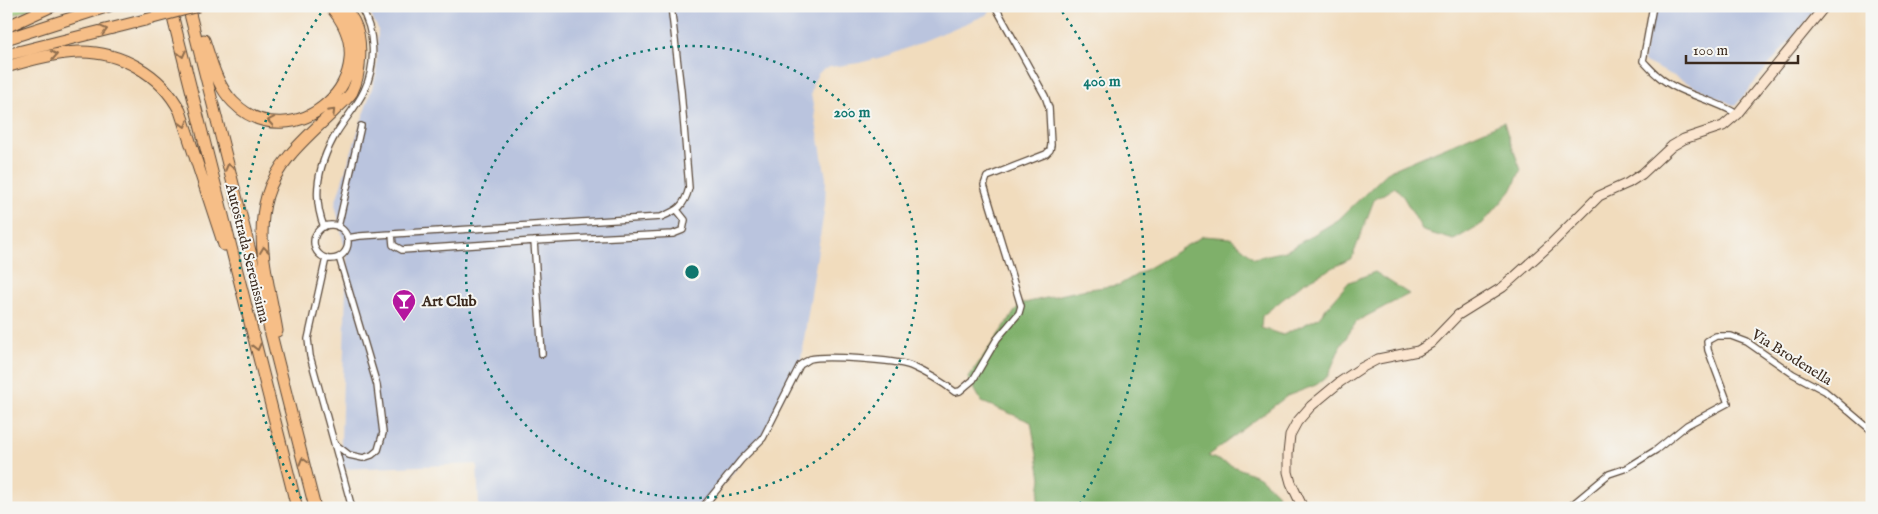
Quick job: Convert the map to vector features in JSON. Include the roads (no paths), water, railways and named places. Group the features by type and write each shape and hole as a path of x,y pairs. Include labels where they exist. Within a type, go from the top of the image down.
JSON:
{"highway":[{"path":"6,27 52,6"},
{"path":"6,39 109,6"},
{"name":"Autostrada Serenissima","path":"170,6 298,508"},
{"path":"190,6 217,78 233,102 244,112 256,117 281,122 293,121 328,104 341,89 350,68 351,46 343,23 330,6"},
{"name":"Autostrada Serenissima","path":"190,6 315,508"},
{"path":"6,54 198,6"},
{"path":"292,419 265,261 262,237 263,215 272,180 281,166 290,154 352,92 359,71 360,47 354,22 343,6"},
{"path":"6,67 62,54 94,53 112,56 141,69 168,91 180,111 250,323"}],"street":[{"path":"324,227 318,212 317,199 325,156 365,88 372,66 372,38 365,14 360,6"},
{"path":"347,238 660,217 677,210 685,201 689,188 671,6"},
{"path":"702,508 741,460 764,438 800,365 810,359 896,362 910,366 938,379 955,392 960,391 973,380 998,340 1019,313 1021,306 984,185 987,177 1042,157 1050,150 1049,108 1045,96 995,6"},
{"path":"1653,6 1643,61 1657,76 1681,90 1726,107 1737,114"},
{"path":"1303,508 1291,483 1288,472 1288,454 1290,435 1297,422 1311,406 1340,382 1378,359 1418,351 1431,343 1458,315 1503,287 1552,243 1598,196 1628,183 1642,174 1672,146 1684,139 1723,126 1737,114 1825,6"},
{"path":"338,227 361,126"},
{"path":"392,234 393,246 402,250 534,240 673,234 683,230 685,220 677,210"},
{"path":"324,227 338,227 347,238 346,249 339,257 326,258 317,252 314,240 324,227"},
{"path":"534,240 542,354"},
{"path":"335,444 349,455 364,458 378,450 383,434 377,385 339,257"},
{"path":"326,258 308,339 310,356 352,508"},
{"name":"Via Brodenella","path":"1568,508 1609,474 1626,468 1656,450 1687,425 1728,403 1708,350 1707,341 1716,336 1731,336 1748,342 1794,374 1826,391 1872,431"}],"place":[{"name":"Art Club","path":"404,322"}]}
